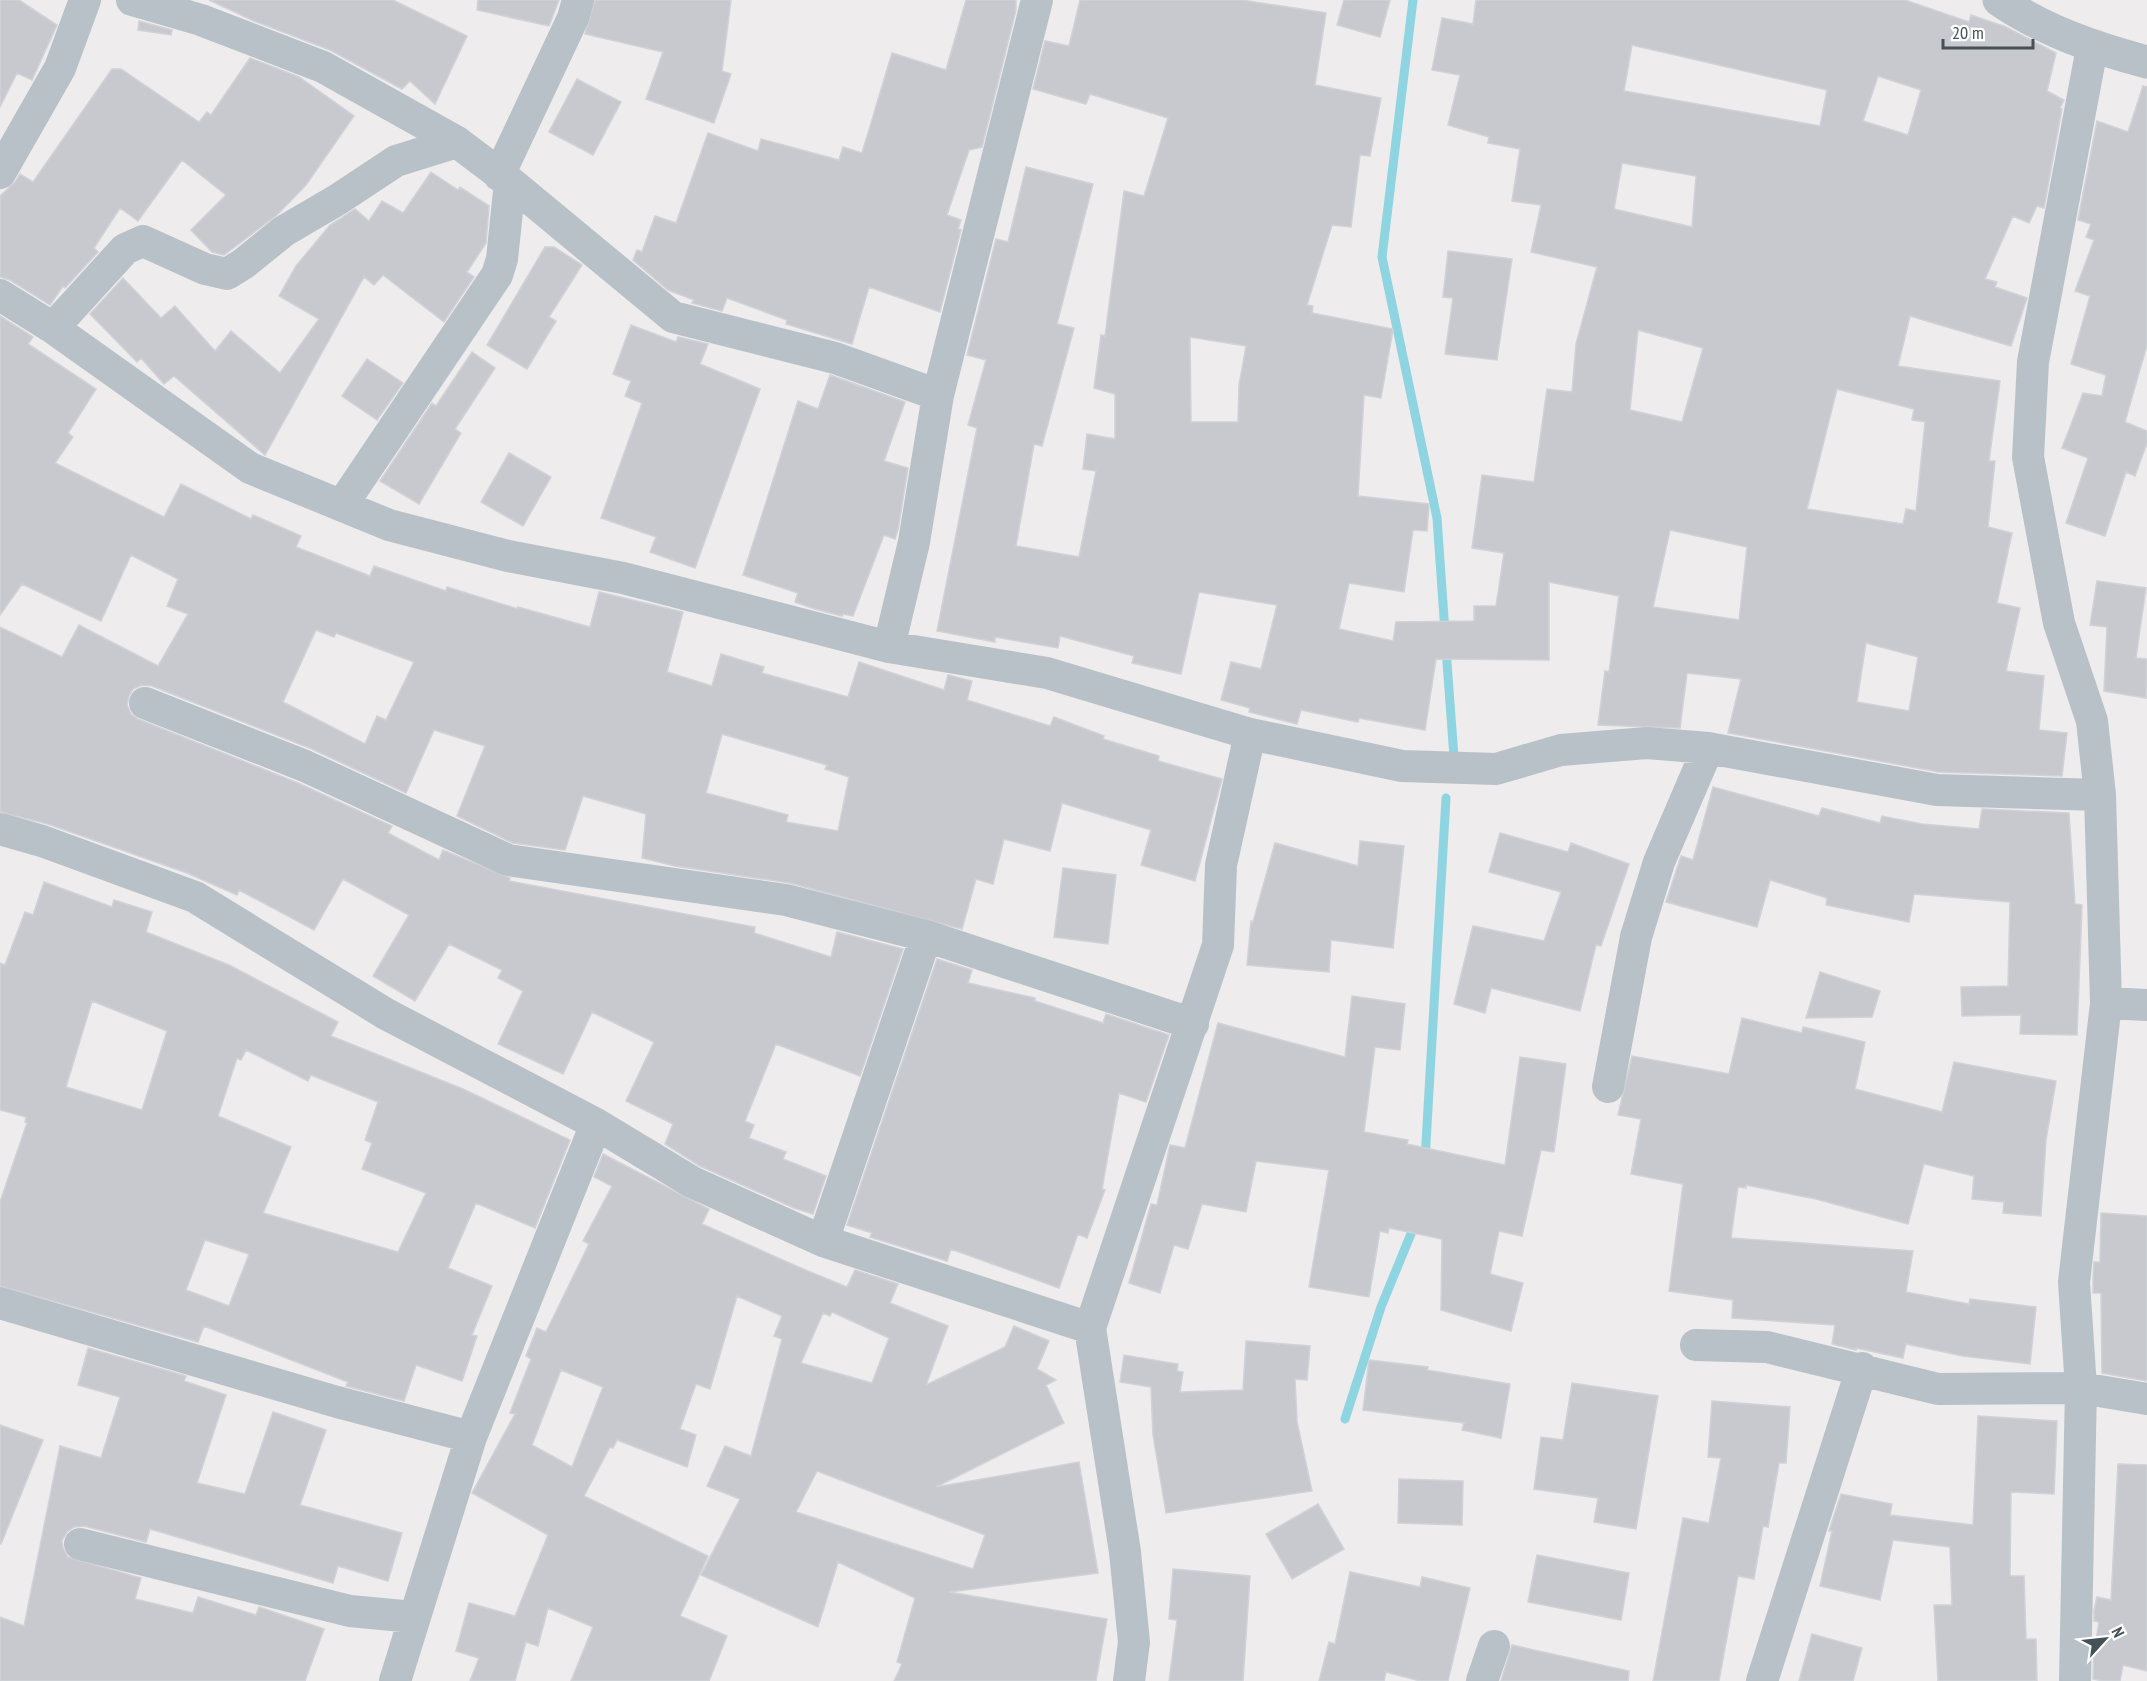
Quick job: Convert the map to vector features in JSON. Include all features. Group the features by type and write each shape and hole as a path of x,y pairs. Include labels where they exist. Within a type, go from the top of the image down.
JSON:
{"street":[{"path":"0,173 60,68 85,0"},
{"path":"132,0 201,20 323,67 457,142 505,178 673,317 835,358 938,395"},
{"path":"342,505 497,275 502,260 504,236 505,178 573,18 578,0"},
{"path":"889,647 914,542 938,395 1036,0"},
{"path":"1999,0 2017,12 2092,48 2147,62"},
{"path":"2075,1681 2081,1388 2074,1282 2106,1003 2100,795 2092,721 2059,623 2028,457 2033,362 2092,48"},
{"path":"53,328 125,249 143,242 205,269 226,274 243,264 284,231 337,200 396,161 457,142"},
{"path":"504,236 553,218"},
{"path":"0,295 53,328 250,468 389,525 508,556 623,578 889,647 1047,673 1250,734 1402,766 1496,769 1561,750 1647,742 1708,748 1937,790 2100,795"},
{"path":"145,703 305,766 508,860 786,900 926,936 1193,1024"},
{"path":"1129,1681 1134,1642 1125,1552 1090,1328 1218,945 1221,865 1250,734"},
{"path":"1608,1087 1639,926 1659,862 1708,748"},
{"path":"0,829 42,841 195,897 386,1014 596,1124 692,1182 823,1240 1090,1328"},
{"path":"823,1240 926,936"},
{"path":"2106,1003 2147,1005"},
{"path":"395,1681 413,1617 471,1437 596,1124"},
{"path":"0,1303 337,1402 471,1437"},
{"path":"1696,1345 1767,1347 1862,1368 1938,1389 2081,1388 2147,1399"},
{"path":"1762,1681 1862,1368"},
{"path":"80,1544 350,1611 413,1617"},
{"path":"1482,1681 1494,1646"}],"building":[{"path":"0,0 19,0 57,25 32,80 17,73 0,107"},
{"path":"209,0 393,0 467,36 435,104 410,81 402,89 330,50 254,21"},
{"path":"478,0 559,0 549,26 477,10"},
{"path":"595,0 731,0 722,71 731,74 714,123 646,99 663,52 585,34"},
{"path":"966,0 1016,0 1016,10 982,147 969,150 947,215 961,220 958,229 961,230 940,312 869,287 852,344 786,324 787,320 727,298 722,311 692,303 694,300 668,290 633,260 637,250 642,252 655,216 676,223 708,133 758,151 761,139 839,160 843,147 862,153 892,53 946,70"},
{"path":"1080,0 1242,0 1326,13 1315,85 1381,98 1370,156 1360,155 1351,227 1332,225 1307,305 1313,306 1312,313 1393,329 1381,398 1364,395 1358,496 1429,504 1427,531 1413,530 1404,592 1349,583 1339,629 1393,641 1396,622 1474,621 1474,606 1496,606 1504,553 1472,548 1482,475 1534,482 1547,389 1572,392 1576,344 1597,267 1531,252 1541,205 1512,201 1520,149 1488,143 1489,137 1448,125 1460,75 1432,70 1442,18 1473,24 1476,0 1905,0 1969,22 1971,15 2006,27 2056,53 2047,91 2064,100 2060,108 2062,109 2044,208 2037,206 2029,223 2013,216 1985,279 1997,282 1995,287 2027,298 2011,346 1910,316 1898,366 2000,381 1989,461 1995,461 1988,527 2012,533 1997,603 2020,608 2006,671 2044,676 2039,730 2067,733 2062,776 1939,772 1728,733 1741,679 1687,673 1680,728 1598,725 1605,671 1609,672 1619,596 1549,582 1549,660 1436,659 1425,730 1359,718 1358,722 1301,710 1297,724 1249,712 1250,708 1221,700 1231,662 1261,669 1277,605 1199,592 1181,674 1132,663 1134,656 1060,636 1058,648 995,637 995,642 937,631 977,428 968,425 986,360 967,355 996,239 1008,242 1026,167 1093,184 1057,324 1074,328 1042,446 1034,444 1016,546 1079,557 1096,471 1083,469 1087,434 1115,439 1115,394 1094,388 1101,335 1105,336 1124,191 1144,196 1168,118 1090,94 1086,104 1033,89 1045,41 1069,46","holes":["1632,45 1827,90 1820,126 1624,91","1878,76 1921,90 1908,135 1863,121","1622,163 1696,176 1692,227 1614,209","1638,330 1703,348 1682,422 1630,410","1190,337 1246,346 1239,385 1238,422 1191,422","1837,389 1914,409 1912,420 1925,422 1916,511 1906,509 1903,524 1807,509","1670,530 1747,547 1739,620 1653,607","1866,643 1918,657 1909,711 1857,702"]},
{"path":"1344,0 1390,0 1380,37 1337,25"},
{"path":"139,21 172,30 171,35 138,30"},
{"path":"250,58 299,77 354,116 306,185 277,215 224,255 212,252 191,230 226,195 182,160 138,221 120,208 94,248 98,252 65,288 63,286 50,305 10,280 0,277 0,196 20,174 33,182 112,69 121,69 199,122 207,112 211,115"},
{"path":"577,79 621,102 593,155 549,132"},
{"path":"2143,86 2147,87 2147,345 2125,422 2147,431 2147,443 2135,476 2126,472 2105,536 2066,523 2088,458 2062,448 2083,393 2102,396 2106,375 2071,364 2090,296 2075,291 2094,240 2086,237 2091,224 2078,220 2097,121 2128,132"},
{"path":"431,172 458,190 460,187 489,206 486,243 467,272 474,277 444,322 383,275 374,285 364,277 265,455 174,376 164,384 141,358 137,362 90,314 123,278 161,318 175,306 215,351 231,331 280,373 319,319 279,296 296,266 330,225 355,209 369,221 382,201 403,213"},
{"path":"545,247 554,247 582,265 549,317 556,321 527,369 487,345"},
{"path":"1448,251 1512,259 1497,360 1445,354 1453,298 1443,297"},
{"path":"0,316 33,337 28,344 96,389 68,433 73,437 55,463 164,517 181,484 251,519 253,515 301,536 296,547 370,576 374,566 446,591 447,587 518,609 518,607 590,627 599,592 683,612 667,672 712,686 721,654 764,667 762,673 848,697 859,662 944,690 948,675 972,681 967,700 1050,726 1054,717 1104,736 1103,739 1159,756 1158,761 1222,779 1195,881 1141,865 1151,830 1062,803 1050,851 1004,839 993,884 976,879 962,929 790,883 675,866 642,858 646,814 583,796 565,850 513,843 457,816 485,746 434,730 406,793 312,749 152,686 142,685 133,689 127,705 131,714 138,719 298,783 392,826 388,833 439,860 443,850 510,878 509,881 755,927 754,933 831,957 837,932 903,949 860,1076 776,1044 745,1121 754,1125 749,1138 786,1152 783,1159 826,1176 813,1214 794,1208 700,1166 665,1144 673,1124 626,1101 654,1042 592,1012 563,1074 498,1044 523,991 498,978 502,970 449,944 415,1001 373,976 409,915 343,879 314,930 239,890 237,895 187,873 48,824 0,812 0,627 62,657 79,625 158,666 188,614 167,606 178,579 131,555 101,621 22,584 0,615","holes":["316,630 334,637 336,633 414,662 386,720 377,716 365,744 283,702","722,734 827,765 825,769 849,777 838,831 786,822 788,815 706,793"]},
{"path":"631,325 676,342 678,337 708,344 700,364 760,389 695,568 650,552 656,537 601,518 642,403 625,396 631,381 613,374"},
{"path":"472,352 495,368 455,429 461,433 419,504 380,481 432,403 436,406"},
{"path":"367,359 403,383 377,420 342,396"},
{"path":"830,375 905,402 884,461 908,468 898,530 895,539 884,535 853,616 843,614 842,616 795,602 798,593 743,575 798,401 818,409"},
{"path":"509,453 551,477 523,526 481,502"},
{"path":"2097,581 2146,588 2136,658 2147,659 2146,698 2104,691 2107,627 2090,625"},
{"path":"1713,787 1819,816 1822,808 1880,823 1882,816 1922,824 1979,829 1982,809 2069,813 2075,904 2082,905 2077,1035 2020,1034 2021,1015 1962,1016 1961,987 2008,986 2010,902 1914,894 1909,922 1826,905 1827,898 1770,880 1757,927 1666,902 1681,856 1693,860"},
{"path":"1500,833 1568,852 1571,843 1629,864 1601,946 1596,945 1580,1011 1491,988 1485,1013 1454,1004 1473,926 1544,941 1561,892 1489,872"},
{"path":"1360,841 1404,846 1393,948 1331,940 1329,972 1247,965 1251,921 1253,922 1275,843 1358,866"},
{"path":"1063,868 1116,875 1108,944 1054,937"},
{"path":"44,882 112,907 114,900 152,912 146,932 229,965 338,1022 331,1036 463,1089 570,1140 535,1228 476,1203 448,1268 492,1286 472,1335 477,1336 462,1381 416,1365 404,1401 346,1386 348,1382 204,1326 198,1342 0,1286 0,1202 27,1123 25,1122 26,1117 0,1110 0,963 5,965 25,912 33,915","holes":["92,1001 167,1031 142,1110 66,1087","246,1050 308,1081 311,1075 378,1102 365,1140 372,1143 362,1169 426,1193 398,1252 263,1213 291,1147 218,1116 237,1058 241,1060","205,1240 249,1254 229,1306 186,1290"]},
{"path":"937,959 972,970 968,983 1035,998 1035,1001 1103,1023 1106,1014 1169,1035 1146,1102 1119,1093 1102,1189 1105,1190 1087,1238 1078,1234 1059,1288 951,1249 947,1261 870,1237 872,1233 847,1225"},
{"path":"1820,972 1880,991 1872,1017 1806,1018"},
{"path":"1352,996 1405,1004 1400,1050 1375,1047 1364,1132 1408,1140 1407,1144 1505,1165 1520,1057 1566,1064 1554,1152 1541,1150 1522,1236 1499,1231 1490,1274 1523,1283 1511,1331 1441,1310 1442,1239 1389,1228 1388,1233 1380,1231 1369,1297 1309,1287 1329,1170 1256,1161 1246,1212 1202,1204 1188,1249 1174,1245 1160,1293 1129,1283 1151,1204 1157,1205 1170,1145 1185,1148 1218,1023 1345,1057"},
{"path":"1742,1018 1802,1033 1803,1027 1865,1042 1855,1089 1942,1112 1954,1062 2056,1081 2046,1140 2041,1216 2003,1213 2004,1202 1972,1199 1974,1176 1924,1164 1908,1224 1816,1199 1746,1185 1746,1188 1738,1187 1731,1238 1913,1251 1906,1292 1969,1304 1970,1299 2036,1307 2030,1364 1963,1356 1906,1344 1903,1358 1856,1348 1856,1350 1832,1344 1835,1325 1732,1318 1733,1300 1669,1291 1683,1184 1631,1174 1641,1119 1618,1115 1632,1056 1729,1074"},
{"path":"603,1154 709,1209 702,1224 803,1269 847,1287 855,1270 898,1284 890,1303 948,1326 926,1385 1005,1347 1014,1326 1049,1341 1037,1369 1056,1380 1046,1385 1064,1423 936,1487 1079,1462 1098,1573 949,1592 1107,1619 1096,1681 894,1681 902,1664 897,1662 915,1598 838,1562 818,1627 701,1575 740,1499 707,1486 725,1446 751,1456 782,1339 774,1336 782,1316 737,1296 710,1389 696,1384 680,1429 696,1435 687,1467 617,1440 613,1448 610,1447 584,1496 708,1556 680,1616 727,1636 709,1681 571,1681 593,1627 548,1608 538,1646 526,1642 515,1681 470,1681 479,1658 456,1651 469,1603 515,1616 548,1535 472,1493 515,1414 510,1413 531,1359 526,1356 537,1328 546,1332 589,1244 583,1241 612,1186 594,1177","holes":["832,1312 889,1338 872,1383 801,1363 823,1313 830,1316","561,1370 603,1387 572,1467 532,1445","817,1471 985,1535 973,1569 796,1512"]},
{"path":"2101,1213 2147,1216 2147,1381 2102,1373 2101,1293 2093,1293 2094,1262 2100,1262"},
{"path":"1246,1341 1310,1346 1307,1380 1295,1379 1297,1422 1312,1491 1166,1513 1153,1435 1151,1387 1120,1382 1124,1355 1178,1364 1177,1371 1183,1372 1180,1392 1243,1390"},
{"path":"88,1348 186,1376 184,1381 226,1395 197,1483 245,1494 273,1412 326,1430 300,1505 402,1533 388,1581 338,1566 333,1583 150,1529 146,1542 84,1526 74,1527 62,1540 68,1557 141,1578 135,1599 193,1613 198,1597 256,1615 259,1607 324,1629 305,1681 0,1681 0,1617 24,1626 60,1446 101,1458 120,1397 78,1385"},
{"path":"1369,1360 1428,1367 1427,1370 1510,1384 1501,1438 1462,1430 1464,1423 1363,1410"},
{"path":"1572,1383 1658,1396 1636,1529 1594,1522 1598,1498 1534,1489 1541,1437 1563,1440"},
{"path":"1712,1401 1790,1407 1786,1463 1779,1463 1768,1527 1763,1526 1754,1579 1738,1576 1719,1681 1653,1681 1683,1518 1709,1523 1721,1458 1708,1457"},
{"path":"1978,1416 2057,1421 2054,1494 2011,1492 2010,1576 2024,1576 2026,1639 2036,1639 2037,1681 1938,1681 1934,1605 1952,1605 1950,1547 1893,1540 1880,1600 1820,1586 1832,1531 1829,1531 1841,1494 1892,1504 1890,1515 1973,1525"},
{"path":"0,1425 43,1440 1,1544 0,1543"},
{"path":"2118,1464 2147,1465 2147,1671 2123,1665 2120,1681 2103,1681 2093,1679 2094,1652 2099,1622 2094,1621 2094,1610 2097,1597 2111,1600"},
{"path":"1399,1479 1463,1481 1462,1525 1398,1523"},
{"path":"1318,1504 1344,1549 1292,1579 1266,1534"},
{"path":"1537,1555 1629,1573 1621,1620 1528,1602"},
{"path":"1173,1569 1250,1576 1243,1681 1169,1681 1177,1620 1169,1619"},
{"path":"1350,1572 1420,1587 1422,1577 1470,1588 1448,1681 1420,1681 1386,1672 1384,1681 1319,1681 1329,1642 1335,1644"},
{"path":"1812,1634 1862,1648 1853,1681 1799,1681"},
{"path":"1512,1645 1629,1671 1628,1681 1501,1681"}],"waterway":[{"path":"1413,0 1382,257 1437,518 1445,632"},
{"path":"1446,649 1454,757"},
{"path":"1425,1160 1446,798"},
{"path":"1345,1419 1381,1307 1415,1224"}]}
